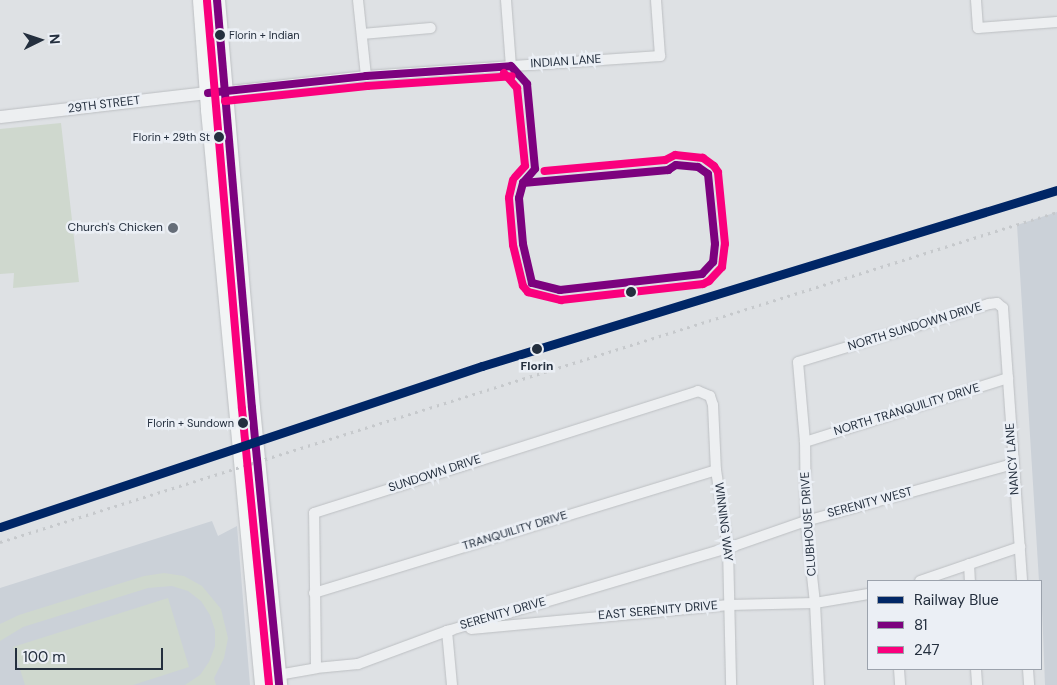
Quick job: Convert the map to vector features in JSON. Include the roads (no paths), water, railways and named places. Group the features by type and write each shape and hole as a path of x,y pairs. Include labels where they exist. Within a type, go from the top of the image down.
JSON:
{"main road":[{"path":"201,0 263,685"},
{"path":"217,0 279,680"},
{"path":"261,658 279,680"}],"street":[{"path":"358,0 366,76"},
{"path":"506,0 511,66"},
{"name":"INDIAN LANE","path":"208,93 366,76 660,56 656,0"},
{"path":"976,0 978,28 1057,22"},
{"path":"362,34 431,28"},
{"name":"29TH STREET","path":"0,117 208,93"},
{"name":"NORTH SUNDOWN DRIVE","path":"798,362 997,303 1003,308 1006,337"},
{"name":"NANCY LANE","path":"1006,337 1022,580"},
{"name":"CLUBHOUSE DRIVE","path":"798,362 805,442 806,521 815,603 819,685"},
{"name":"NORTH TRANQUILITY DRIVE","path":"805,442 1008,378"},
{"name":"SUNDOWN DRIVE","path":"316,668 314,513 692,392 705,393"},
{"name":"WINNING WAY","path":"705,393 713,402 716,470 728,548 730,605 727,685"},
{"name":"SERENITY WEST","path":"728,548 806,521 1013,464"},
{"name":"TRANQUILITY DRIVE","path":"314,593 716,470"},
{"path":"923,580 1020,546"},
{"name":"SERENITY DRIVE","path":"279,680 316,668 358,664 447,631 728,548"},
{"path":"969,564 970,580"},
{"name":"EAST SERENITY DRIVE","path":"447,631 730,605 815,603 867,594"},
{"path":"447,631 452,685"},
{"path":"898,670 900,685"},
{"path":"976,670 978,685"},
{"path":"1028,670 1029,685"}],"railway":[{"path":"0,542 1057,212"}],"rail line":[{"name":"Blue","path":"0,527 482,366 1057,190"}],"place":[{"name":"Florin + Indian","path":"220,35"},
{"name":"Florin + 29th St","path":"219,137"},
{"name":"Church's Chicken","path":"173,228"},
{"name":"Florin","path":"537,349"},
{"name":"Florin + Sundown","path":"243,423"}]}
